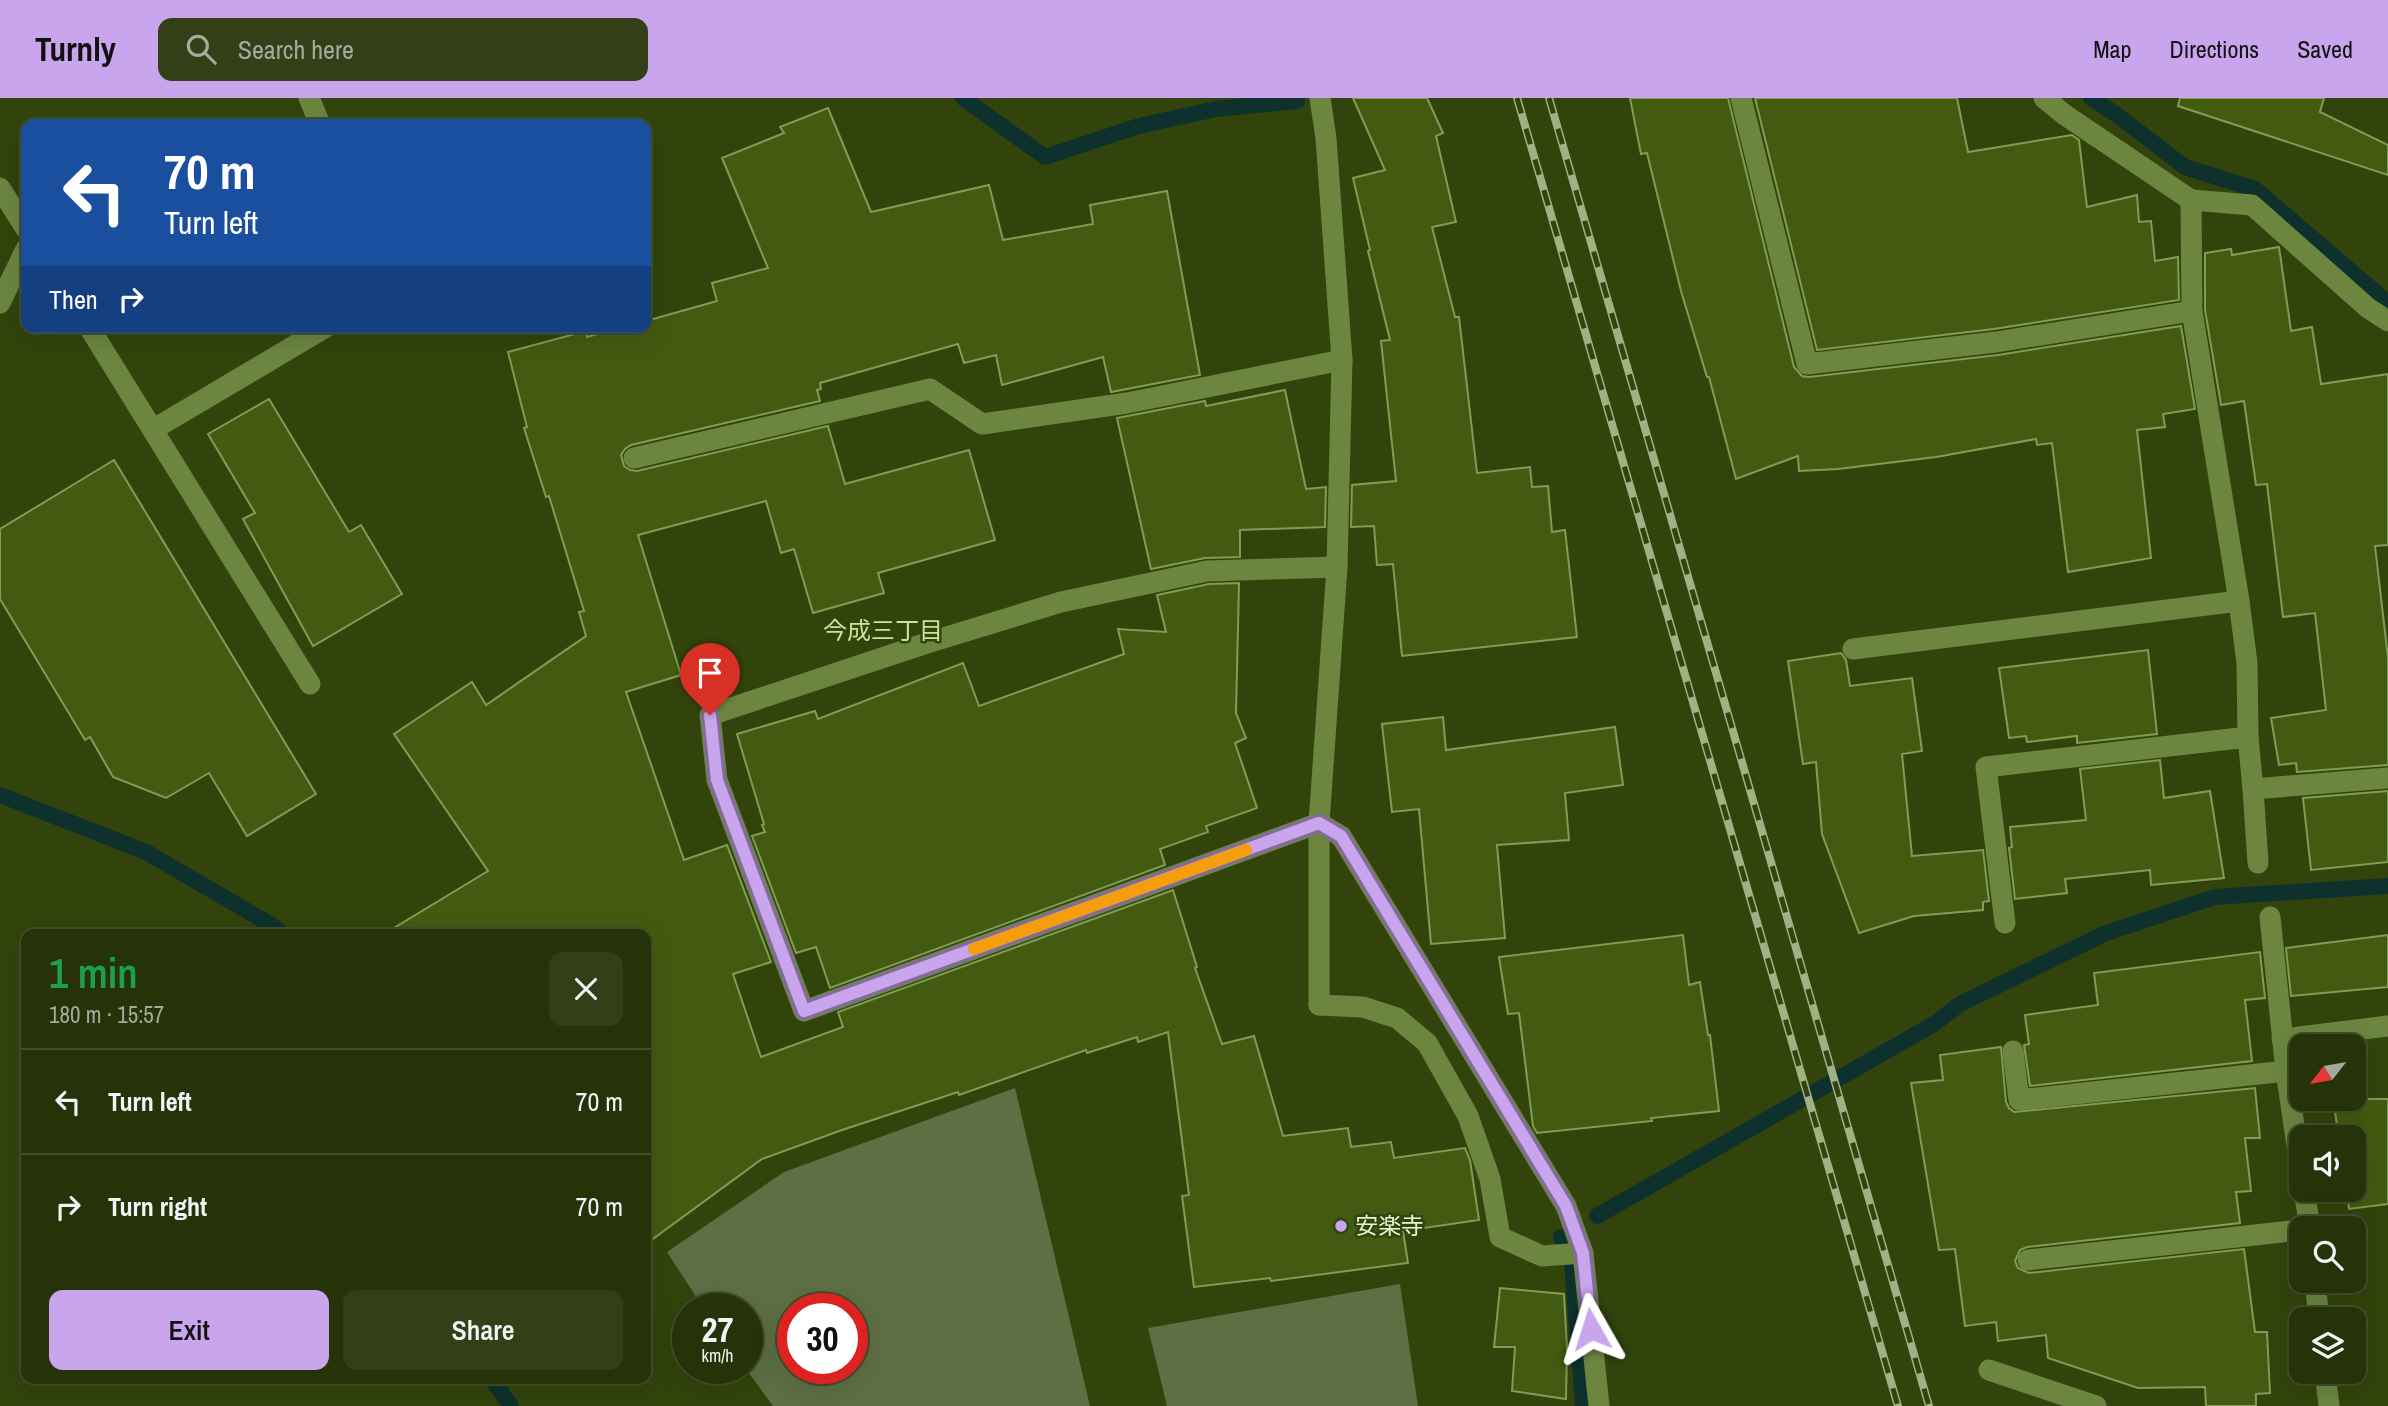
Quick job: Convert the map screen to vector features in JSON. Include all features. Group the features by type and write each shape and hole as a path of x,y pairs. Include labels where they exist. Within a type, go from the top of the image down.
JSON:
{"street":[{"path":"309,98 318,119"},
{"path":"1320,98 1326,138 1342,360 1337,567 1319,823 1319,1005 1363,1007 1385,1014 1396,1018 1427,1043 1468,1116 1490,1179 1500,1237 1542,1256 1583,1253"},
{"path":"1741,98 1807,364 1996,342 2192,311"},
{"path":"2044,98 2191,200 2252,205 2368,308 2388,321"},
{"path":"0,188 21,221"},
{"path":"2191,200 2192,311 2247,663 2248,737 2258,863"},
{"path":"0,303 21,259"},
{"path":"93,333 310,684"},
{"path":"154,429 316,333"},
{"path":"634,458 930,389 982,425 1127,402 1342,360"},
{"path":"1319,823 804,1011 717,780 710,715 1061,602 1207,571 1337,567"},
{"path":"1853,649 2239,601"},
{"path":"2005,923 1986,767 2248,737"},
{"path":"2253,789 2388,778"},
{"path":"1319,823 1341,836 1566,1206 1583,1253 1599,1406"},
{"path":"2270,917 2294,1125"},
{"path":"2282,1039 2388,1026"},
{"path":"2013,1051 2019,1100 2286,1071"},
{"path":"2028,1260 2289,1231"},
{"path":"1989,1370 2096,1406"},
{"path":"2326,1384 2329,1406"}],"green space":[{"path":"1015,1088 1090,1406 773,1406 757,1384 763,1384 763,1293 694,1293 667,1252 784,1172"},
{"path":"1400,1284 1418,1406 1167,1406 1148,1328"}],"building":[{"path":"1353,98 1427,98 1443,133 1436,136 1456,222 1432,227 1455,317 1459,317 1477,473 1530,467 1532,487 1548,486 1552,532 1565,530 1577,637 1402,656 1393,564 1377,565 1374,526 1351,527 1352,485 1396,481 1381,341 1390,340 1353,178 1385,170"},
{"path":"1630,98 1728,98 1794,367 1802,376 1998,355 2181,326 2195,409 2163,414 2165,427 2137,430 2151,558 2068,572 2052,443 2037,445 2036,439 1936,457 1838,469 1799,471 1798,456 1736,479 1709,377 1681,291 1647,153 1641,154"},
{"path":"1755,98 1957,98 1968,152 2072,135 2079,140 2087,207 2137,195 2139,222 2151,221 2155,261 2178,257 2179,300 1994,329 1817,350"},
{"path":"2180,98 2324,98 2320,112 2388,145 2388,175 2178,106"},
{"path":"828,108 871,212 989,185 1003,240 1093,224 1090,205 1167,191 1200,375 1111,392 1103,357 1002,385 996,355 964,363 958,344 820,383 821,389 817,390 820,401 631,445 621,455 624,466 637,471 828,426 845,484 969,450 995,540 878,573 884,593 813,613 794,549 781,553 766,501 638,535 681,675 626,692 684,860 727,845 771,962 733,974 761,1057 843,1027 838,1012 1173,890 1197,967 1195,968 1222,1044 1254,1036 1283,1136 1348,1128 1351,1147 1391,1142 1394,1158 1465,1148 1470,1160 1479,1220 1403,1231 1408,1263 1271,1281 1270,1278 1194,1287 1182,1196 1189,1195 1168,1032 1138,1042 1137,1037 1087,1053 1086,1050 959,1095 958,1092 762,1159 651,1240 651,929 392,929 488,871 394,734 472,682 486,705 586,636 579,612 584,611 549,496 546,497 524,428 527,427 508,352 579,333 586,333 587,337 601,333 651,333 651,320 717,301 712,283 768,268 722,158 784,133 780,127"},
{"path":"2279,247 2291,331 2312,327 2321,384 2388,374 2388,545 2375,546 2388,658 2388,765 2297,772 2296,763 2279,765 2271,718 2326,710 2315,613 2283,617 2267,484 2256,485 2244,401 2221,405 2205,310 2205,253 2231,249 2232,255"},
{"path":"1285,390 1306,489 1326,487 1325,527 1240,530 1240,557 1205,558 1151,569 1117,418 1205,401 1206,406"},
{"path":"269,399 349,532 361,525 402,594 313,646 243,519 255,513 208,434"},
{"path":"114,460 316,794 247,836 209,773 166,798 113,777 90,737 85,740 0,599 0,529"},
{"path":"1239,583 1236,713 1246,738 1235,743 1257,808 1206,826 1208,832 1160,849 1165,865 830,988 816,947 796,953 752,836 765,832 762,825 764,824 737,734 815,711 818,719 963,663 979,706 1124,654 1118,629 1166,632 1157,595 1209,584"},
{"path":"2148,650 2157,734 2077,743 2077,736 2027,742 2026,736 2009,738 1999,668"},
{"path":"1841,653 1846,660 1850,686 1912,678 1922,751 1902,754 1912,856 1983,850 1989,901 1983,902 1983,910 1914,916 1859,933 1822,834 1816,762 1803,764 1788,661"},
{"path":"1443,717 1446,750 1615,727 1623,785 1565,793 1569,840 1497,845 1505,938 1431,944 1419,809 1392,812 1382,724"},
{"path":"2160,760 2164,798 2210,791 2224,878 2151,885 2150,870 2065,879 2067,893 2015,899 2009,848 2012,847 2010,827 2086,820 2080,769"},
{"path":"2388,791 2388,862 2311,870 2303,798"},
{"path":"1683,935 1689,985 1700,982 1710,1035 1719,1111 1537,1133 1533,1126 1519,1013 1508,1014 1499,957"},
{"path":"2388,935 2388,987 2291,996 2286,948"},
{"path":"2260,952 2265,998 2245,1000 2252,1061 2030,1086 2024,1045 2029,1044 2025,1015 2098,1005 2094,973"},
{"path":"2001,1047 2006,1102 2014,1112 2255,1088 2260,1138 2245,1138 2251,1191 2236,1192 2240,1223 2027,1247 2020,1250 2015,1261 2018,1268 2029,1273 2244,1249 2255,1332 2267,1332 2270,1393 2256,1394 2256,1406 2206,1406 2205,1387 2138,1388 2048,1358 2046,1335 1998,1341 1996,1322 1965,1326 1955,1249 1939,1250 1911,1083 1943,1080 1940,1055"},
{"path":"2366,1099 2388,1099 2388,1204 2349,1209 2348,1202 2366,1202 2366,1125 2337,1125 2335,1111 2366,1111"},
{"path":"1500,1288 1564,1294 1566,1399 1512,1391 1515,1347 1494,1347"}],"waterway":[{"path":"963,98 1045,157 1139,126 1216,109 1297,101"},
{"path":"2091,98 2185,167 2255,189 2388,303"},
{"path":"0,795 146,852 276,929"},
{"path":"1597,1216 1934,1024 1960,1004 2106,933 2215,897 2388,886"},
{"path":"1561,1237 1566,1246"},
{"path":"1572,1262 1583,1406"},
{"path":"496,1384 511,1406"}],"railway":[{"path":"1517,98 1898,1406"},
{"path":"1549,98 1929,1406"}],"slow traffic":[{"path":"974,949 1246,850"}],"place":[{"name":"安楽寺","path":"1341,1226"}],"district":[{"name":"今成三丁目","path":"883,631"}],"route":[{"path":"710,715 717,780 804,1011 1319,823 1341,836 1566,1206 1583,1253 1591,1329"}]}
